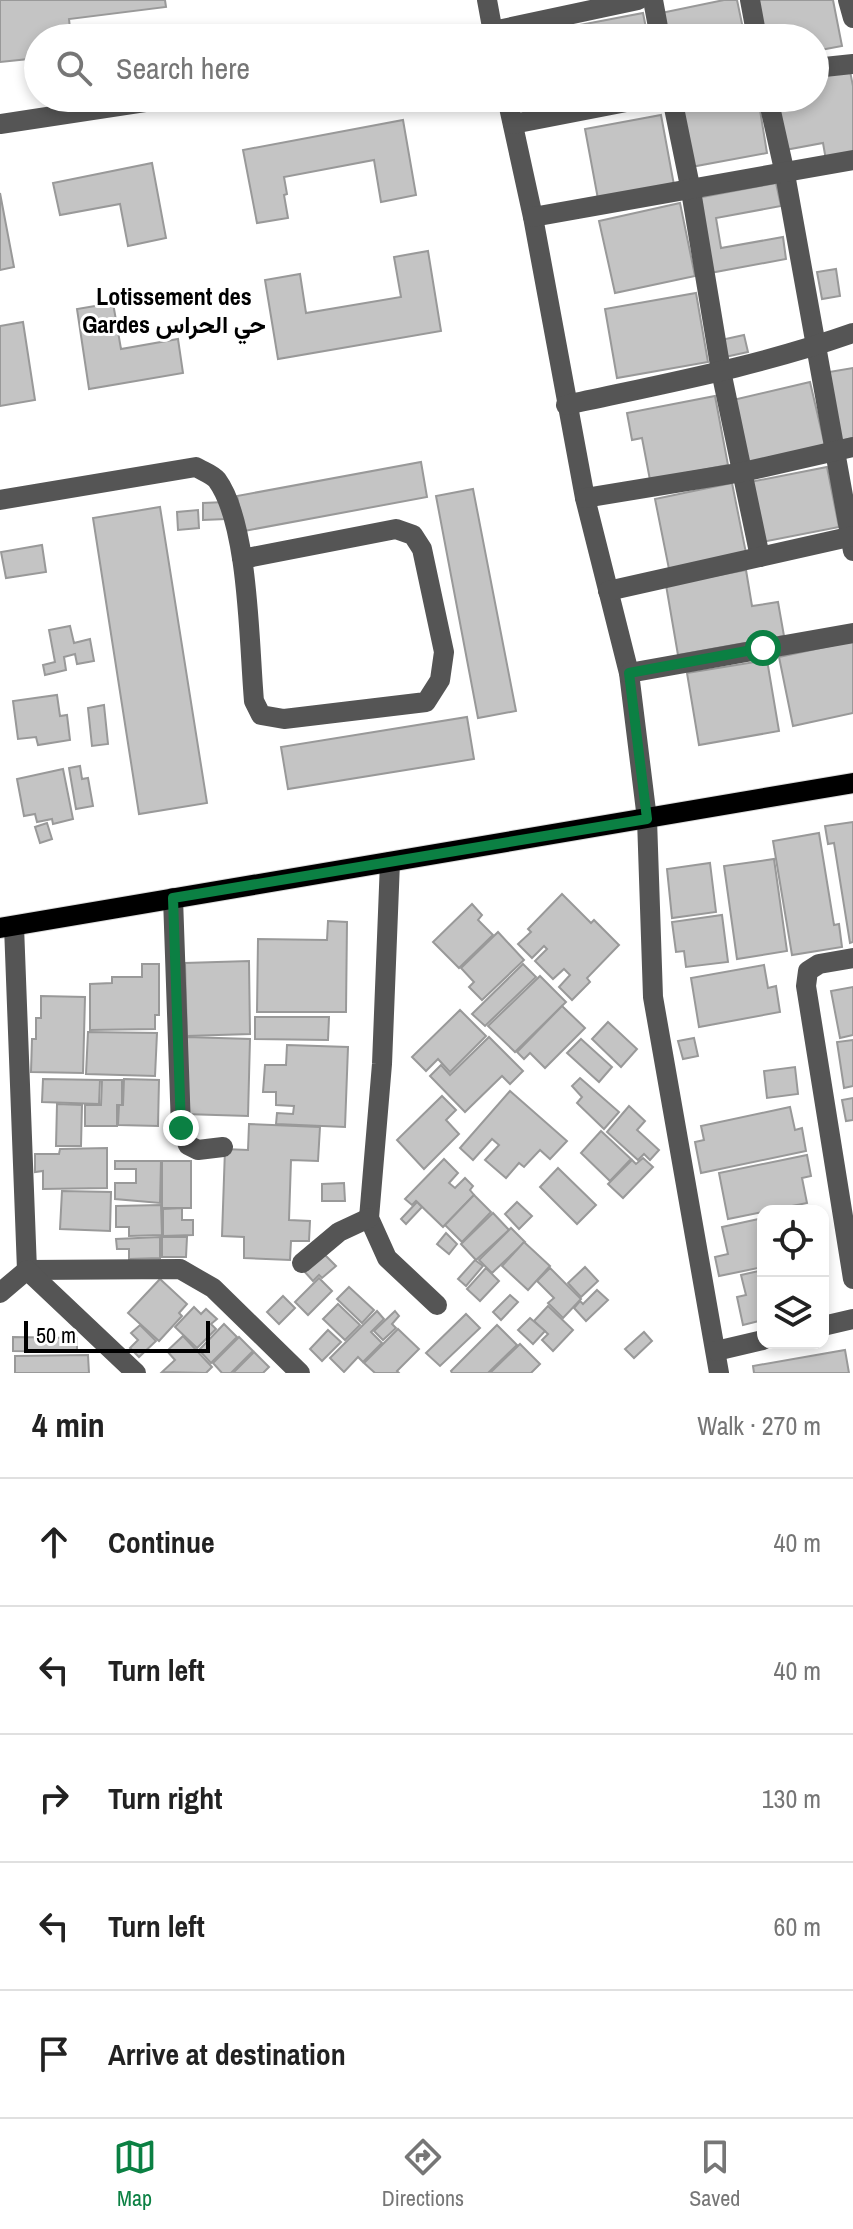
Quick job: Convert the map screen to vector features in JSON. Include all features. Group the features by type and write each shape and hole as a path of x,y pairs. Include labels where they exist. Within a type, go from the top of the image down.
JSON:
{"main road":[{"path":"7,927 853,783"}],"street":[{"path":"487,0 492,24"},
{"path":"536,24 638,0"},
{"path":"653,0 657,24"},
{"path":"750,0 754,24"},
{"path":"848,0 853,18"},
{"path":"829,67 853,64"},
{"path":"0,124 79,112"},
{"path":"510,112 585,498 629,673 647,819 653,997 719,1373"},
{"path":"513,124 575,112"},
{"path":"675,112 721,371 760,557"},
{"path":"608,591 760,557 852,541 844,449 815,347 771,112"},
{"path":"533,217 853,160"},
{"path":"566,405 721,371 815,347 853,333"},
{"path":"585,498 743,472 844,449"},
{"path":"0,500 196,467 215,478 230,507 242,559 254,701 261,715 284,719 426,702 440,680 444,652 422,549 413,535 396,529 242,559"},
{"path":"629,673 853,633"},
{"path":"390,862 382,1064 369,1218 387,1258 437,1305"},
{"path":"173,898 181,1128 188,1145 198,1150 223,1147"},
{"path":"7,927 27,1270 136,1373"},
{"path":"853,958 819,964 808,971 806,986 853,1279"},
{"path":"302,1263 339,1232 369,1218"},
{"path":"0,1293 27,1270 180,1269 213,1288 300,1373"},
{"path":"829,1325 853,1319"},
{"path":"716,1351 757,1341"}],"building":[{"path":"0,0 165,0 166,7 69,19 70,24 24,24 24,59 0,62"},
{"path":"737,0 742,24 663,24 661,13"},
{"path":"755,0 833,0 842,46 829,48 829,24 759,24"},
{"path":"643,13 645,24 585,24"},
{"path":"849,66 853,86 853,155 826,160 823,143 785,150 778,112 829,112 829,70"},
{"path":"681,112 760,112 767,153 691,167"},
{"path":"661,115 674,185 598,199 585,129"},
{"path":"403,120 416,195 381,202 374,160 284,177 288,218 257,223 243,150"},
{"path":"152,163 166,238 128,246 120,204 60,215 53,183"},
{"path":"776,183 781,206 716,218 721,248 783,237 786,259 710,273 697,198"},
{"path":"0,193 14,267 0,270"},
{"path":"680,203 695,276 615,293 599,221"},
{"path":"428,251 441,331 278,359 265,280 300,274 306,313 401,297 394,257"},
{"path":"836,269 840,296 822,299 817,272"},
{"path":"696,293 708,362 617,378 605,309"},
{"path":"113,303 121,349 178,339 183,373 89,389 77,309"},
{"path":"23,322 35,400 0,406 0,326"},
{"path":"744,335 748,352 725,357 721,340"},
{"path":"853,368 853,438 841,441 829,372"},
{"path":"810,382 825,446 748,464 733,400"},
{"path":"715,396 728,465 650,480 642,438 632,440 627,413"},
{"path":"421,462 427,497 244,531 237,496"},
{"path":"827,467 839,527 762,542 750,482"},
{"path":"732,483 746,553 669,569 655,499"},
{"path":"473,489 516,711 478,718 436,496"},
{"path":"225,502 226,519 203,520 203,503"},
{"path":"160,507 207,803 139,814 93,518"},
{"path":"198,510 199,528 178,530 177,512"},
{"path":"42,545 46,572 6,578 1,552"},
{"path":"746,570 752,606 778,602 784,636 678,655 666,585"},
{"path":"70,626 74,643 90,639 94,661 77,664 75,654 64,657 66,670 45,675 43,665 55,662 49,630"},
{"path":"853,641 853,713 793,726 779,657"},
{"path":"767,660 779,731 699,745 687,673"},
{"path":"57,695 60,716 67,715 70,740 38,745 36,737 18,739 13,701"},
{"path":"104,705 108,744 92,746 88,708"},
{"path":"467,717 474,759 288,789 281,747"},
{"path":"80,766 82,779 88,778 93,806 76,809 69,768"},
{"path":"63,769 73,819 53,824 52,819 37,822 35,814 24,816 17,779"},
{"path":"853,822 853,942 850,943 834,843 828,844 825,826"},
{"path":"47,823 52,839 40,843 35,827"},
{"path":"819,833 834,925 839,924 842,947 792,955 773,841"},
{"path":"774,859 787,951 737,959 724,866"},
{"path":"710,863 716,912 672,918 667,869"},
{"path":"562,894 619,945 587,978 590,982 572,1000 559,987 570,975 564,969 553,979 535,961 547,949 544,946 532,958 518,944 531,932 528,929"},
{"path":"472,904 482,915 478,920 493,935 459,968 433,942"},
{"path":"722,915 728,962 686,967 684,951 676,952 672,922"},
{"path":"328,921 347,922 346,1012 257,1012 258,939 327,940"},
{"path":"498,932 524,960 482,1000 469,987 474,982 461,968"},
{"path":"249,961 250,1034 187,1036 185,963"},
{"path":"142,964 159,964 159,1015 155,1015 155,1029 90,1030 90,984 112,983 112,977 142,977"},
{"path":"523,964 536,977 485,1026 472,1014"},
{"path":"764,965 768,988 776,986 780,1012 699,1027 691,978"},
{"path":"540,976 566,1002 515,1052 488,1026"},
{"path":"853,987 853,1035 840,1038 831,991"},
{"path":"41,996 85,997 83,1073 31,1072 32,1039 36,1039 36,1018 41,1018"},
{"path":"562,1006 585,1028 545,1068 530,1053 524,1059 517,1052"},
{"path":"460,1010 486,1036 450,1072 438,1059 426,1071 412,1057"},
{"path":"255,1017 329,1017 328,1040 255,1039"},
{"path":"608,1022 637,1049 621,1067 592,1039"},
{"path":"88,1032 157,1033 155,1076 86,1074"},
{"path":"187,1037 250,1039 248,1116 184,1114"},
{"path":"489,1037 523,1071 510,1084 502,1076 465,1112 430,1076 441,1065 450,1075"},
{"path":"694,1038 698,1056 683,1059 678,1041"},
{"path":"581,1039 612,1067 599,1082 567,1053"},
{"path":"853,1040 853,1086 844,1088 837,1042"},
{"path":"287,1045 348,1047 345,1127 276,1124 277,1113 293,1114 294,1106 276,1105 276,1092 263,1092 265,1065 286,1065"},
{"path":"795,1067 798,1094 767,1098 764,1071"},
{"path":"580,1078 619,1112 604,1129 577,1103 582,1097 572,1086"},
{"path":"43,1079 100,1080 99,1104 42,1102"},
{"path":"124,1079 159,1080 158,1126 118,1125"},
{"path":"102,1080 122,1080 122,1105 117,1105 117,1126 85,1126 85,1105 101,1105"},
{"path":"510,1091 567,1141 550,1159 540,1150 524,1167 519,1163 506,1178 485,1160 499,1145 492,1139 473,1160 460,1148"},
{"path":"442,1096 456,1110 446,1120 459,1134 424,1169 397,1140"},
{"path":"853,1098 853,1120 846,1121 842,1100"},
{"path":"57,1104 82,1105 81,1146 56,1146"},
{"path":"629,1106 645,1121 637,1130 659,1150 650,1160 644,1154 638,1160 607,1132"},
{"path":"790,1107 795,1130 802,1128 806,1151 701,1173 695,1142 704,1140 701,1126"},
{"path":"249,1124 320,1127 318,1161 291,1160 289,1220 310,1221 309,1241 291,1241 290,1260 244,1258 244,1237 222,1236 225,1149 248,1150"},
{"path":"601,1131 631,1159 610,1181 581,1153"},
{"path":"107,1148 107,1188 43,1189 43,1171 35,1172 35,1154 59,1154 60,1149"},
{"path":"807,1155 811,1176 802,1178 807,1203 757,1205 757,1213 728,1219 719,1173"},
{"path":"643,1158 653,1167 623,1198 608,1184 632,1160 636,1164"},
{"path":"444,1159 458,1173 449,1183 455,1188 465,1178 473,1186 470,1190 474,1195 443,1227 416,1201 412,1205 405,1199"},
{"path":"115,1161 161,1161 160,1203 115,1199 115,1183 136,1183 136,1169 115,1169"},
{"path":"162,1161 191,1161 191,1208 162,1208"},
{"path":"558,1168 596,1205 577,1224 540,1187"},
{"path":"344,1183 345,1201 322,1201 322,1184"},
{"path":"62,1191 111,1192 110,1231 60,1229"},
{"path":"474,1195 491,1212 462,1242 445,1225"},
{"path":"417,1202 422,1207 406,1224 401,1219"},
{"path":"517,1202 532,1216 519,1229 505,1214"},
{"path":"161,1205 162,1235 129,1236 129,1227 116,1227 116,1206"},
{"path":"182,1208 182,1220 193,1220 193,1235 163,1236 163,1209"},
{"path":"493,1213 509,1230 476,1260 461,1244"},
{"path":"757,1219 757,1268 719,1276 715,1257 728,1254 722,1227"},
{"path":"511,1228 525,1242 492,1273 479,1260"},
{"path":"446,1233 457,1244 449,1254 437,1244"},
{"path":"160,1237 160,1258 129,1259 129,1249 117,1249 116,1239"},
{"path":"162,1237 187,1237 186,1257 162,1257"},
{"path":"524,1242 550,1266 528,1290 502,1266"},
{"path":"323,1253 336,1266 322,1278 319,1275 313,1281 304,1271"},
{"path":"475,1260 483,1266 466,1286 458,1279"},
{"path":"585,1267 598,1281 581,1297 568,1283"},
{"path":"486,1268 499,1281 480,1301 467,1289"},
{"path":"550,1268 581,1299 563,1318 548,1303 554,1298 537,1281"},
{"path":"757,1271 757,1322 743,1325 737,1297 746,1295 741,1275"},
{"path":"319,1278 332,1291 308,1315 295,1302"},
{"path":"160,1279 187,1304 179,1313 182,1316 159,1341 128,1313"},
{"path":"349,1287 374,1310 362,1323 337,1299"},
{"path":"597,1290 608,1300 586,1321 574,1308"},
{"path":"510,1295 518,1302 501,1320 493,1312"},
{"path":"283,1296 295,1308 279,1324 267,1312"},
{"path":"338,1304 360,1325 345,1340 323,1319"},
{"path":"548,1306 573,1330 553,1351 542,1340 548,1334 534,1321"},
{"path":"194,1307 201,1314 206,1309 217,1319 211,1324 216,1329 197,1348 175,1327"},
{"path":"377,1311 384,1319 371,1332 382,1343 363,1362 358,1357 344,1372 330,1358"},
{"path":"395,1311 399,1316 392,1324 396,1328 383,1340 374,1331"},
{"path":"466,1314 480,1328 440,1366 426,1353"},
{"path":"530,1318 545,1331 533,1344 518,1330"},
{"path":"224,1324 237,1337 211,1363 199,1350"},
{"path":"140,1325 156,1341 139,1357 130,1348 138,1340 131,1333"},
{"path":"497,1325 517,1345 488,1373 452,1373 451,1371"},
{"path":"398,1329 419,1349 397,1371 399,1373 375,1373 364,1363"},
{"path":"328,1330 341,1342 322,1361 310,1349"},
{"path":"644,1332 652,1341 634,1358 625,1349"},
{"path":"183,1336 212,1367 206,1373 162,1372 175,1360 167,1351"},
{"path":"13,1337 77,1338 77,1352 13,1351"},
{"path":"239,1337 253,1351 231,1373 222,1373 213,1363"},
{"path":"520,1344 540,1364 531,1373 490,1373"},
{"path":"845,1350 849,1373 754,1373 753,1366"},
{"path":"254,1352 269,1367 263,1373 233,1373"},
{"path":"88,1355 89,1373 15,1373 15,1356"}],"district":[{"name":"Lotissement des Gardes حي الحراس","path":"174,310"}],"route":[{"path":"181,1128 173,898 647,819 629,673 763,648"}]}
